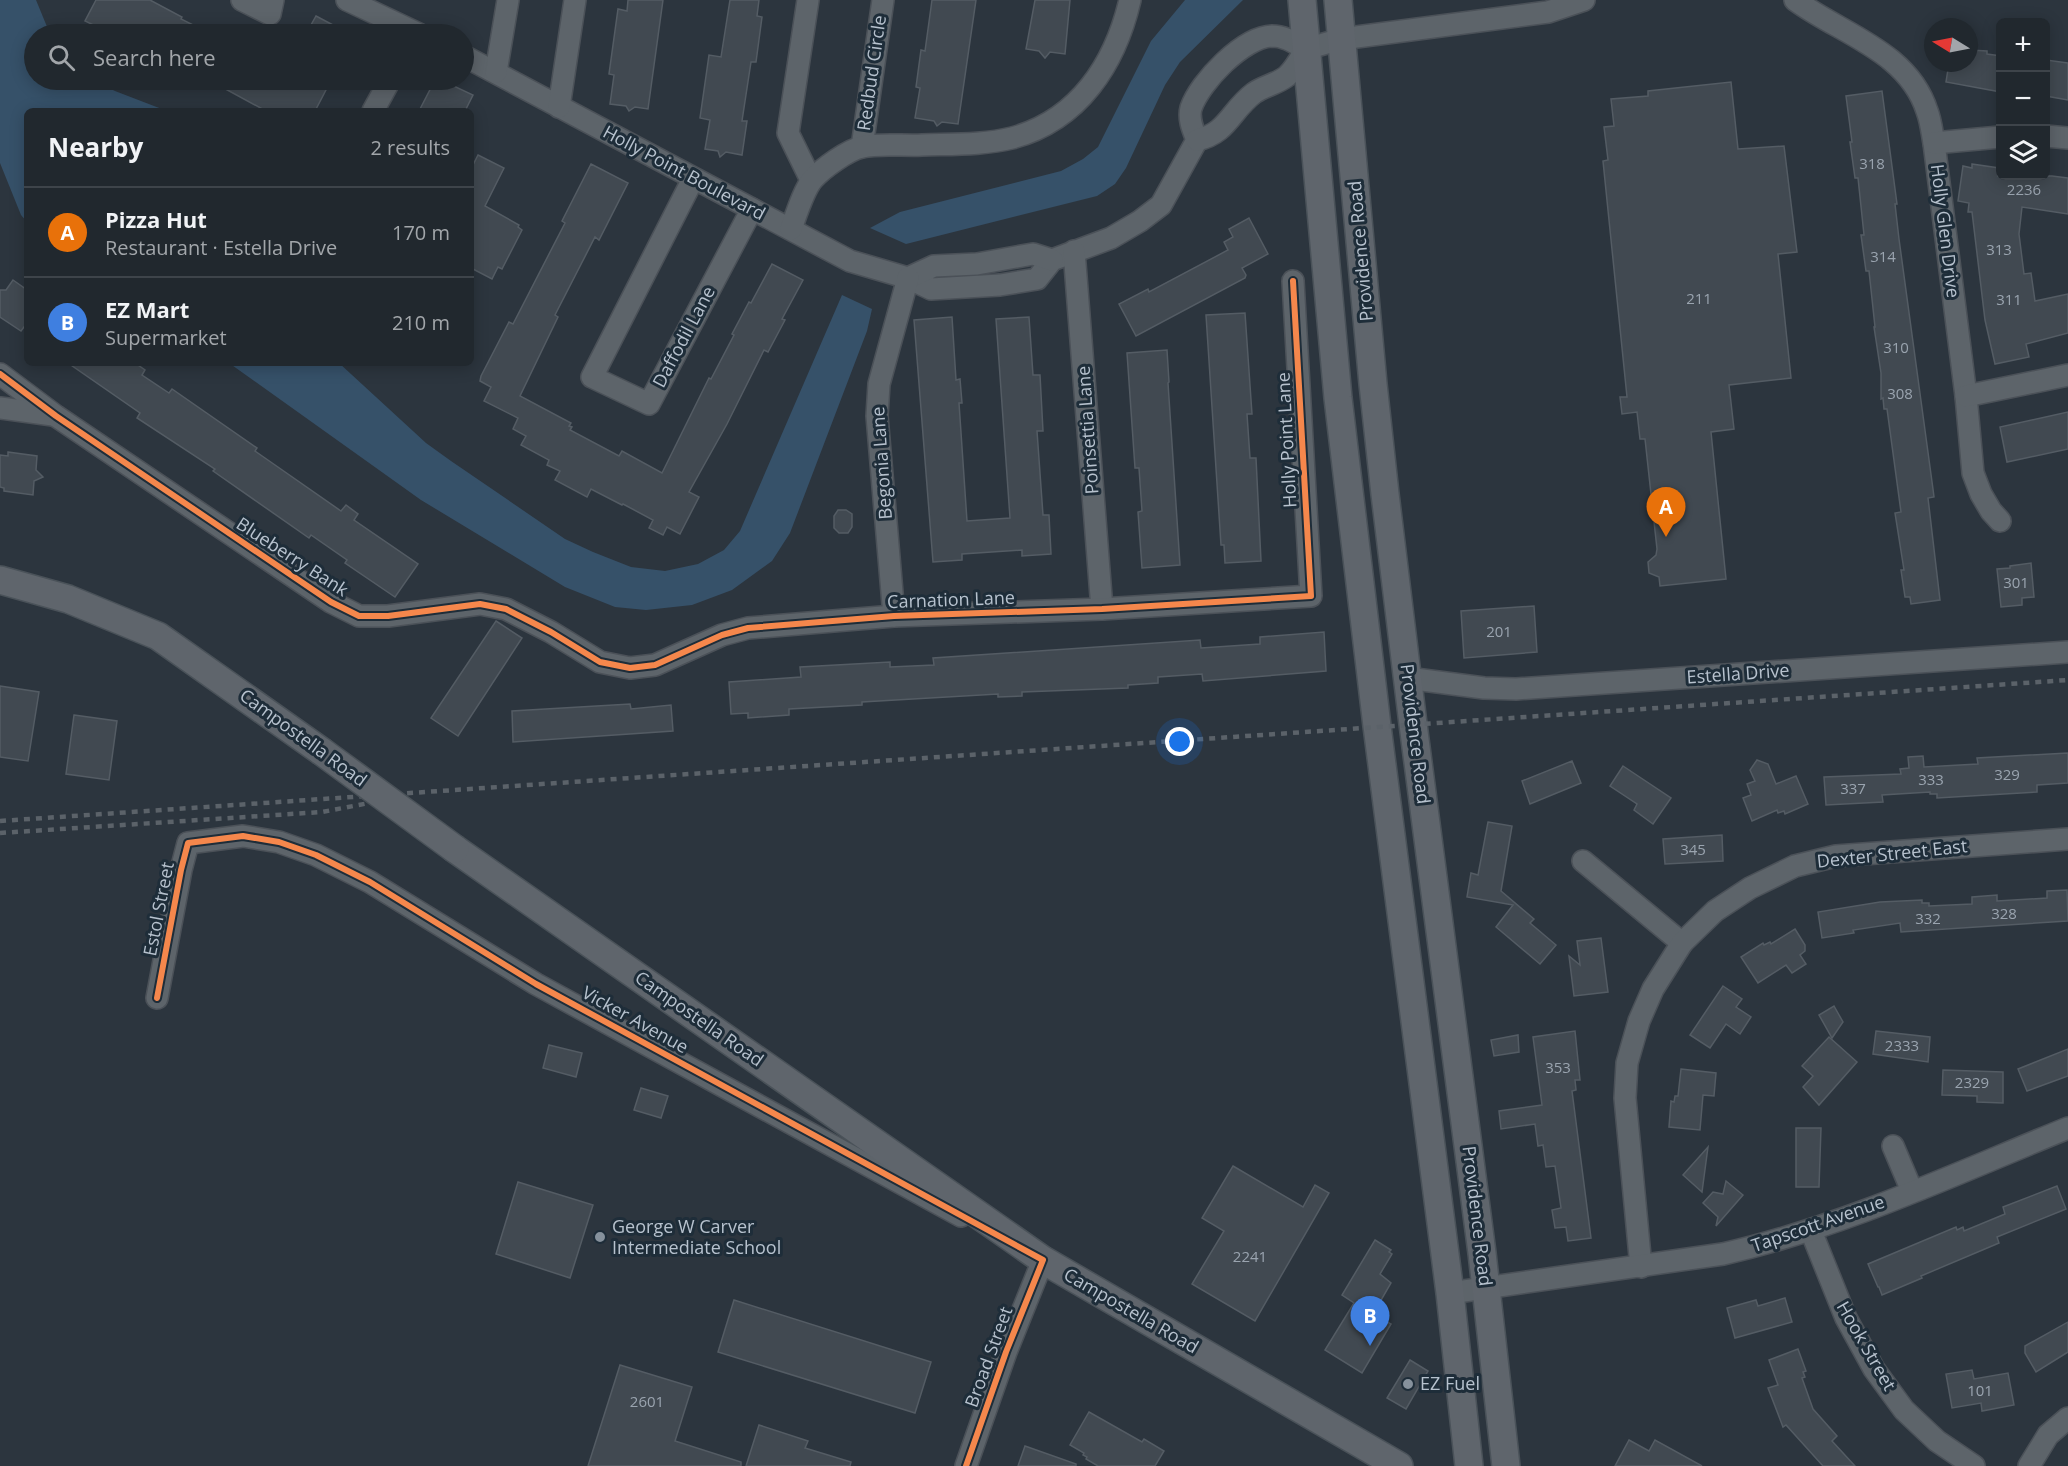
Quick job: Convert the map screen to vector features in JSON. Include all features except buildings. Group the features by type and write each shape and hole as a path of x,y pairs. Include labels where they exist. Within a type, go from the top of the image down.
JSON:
{"main road":[{"name":"Providence Road","path":"1302,0 1338,398 1470,1466"},
{"name":"Providence Road","path":"1338,0 1373,384 1407,678 1486,1288 1506,1466"},
{"name":"Campostella Road","path":"0,580 68,599 159,636 455,849 1043,1260 1399,1466"}],"street":[{"path":"242,0 270,14 273,0"},
{"path":"346,0 395,24"},
{"path":"496,72 508,0"},
{"path":"559,107 575,0"},
{"path":"808,0 788,133 811,180"},
{"name":"Redbud Circle","path":"862,147 883,0"},
{"path":"790,229 811,180 835,161 862,147 958,144 1011,138 1049,125 1077,102 1100,75 1112,54 1125,21 1130,0"},
{"path":"908,278 934,266 977,264 1033,254 1052,260 1111,238 1161,205 1197,140 1210,137 1225,126 1236,108 1249,97 1263,87 1288,75 1306,49 1341,39 1548,12 1584,0"},
{"name":"Holly Glen Drive","path":"1795,0 1817,16 1891,58 1913,82 1927,111 1934,143 1966,396 1973,473 1981,494 2000,521"},
{"path":"1197,140 1190,124 1191,110 1200,91 1237,51 1263,37 1274,36 1290,39 1306,49"},
{"name":"Holly Point Boulevard","path":"474,61 850,261 908,278"},
{"path":"375,108 385,90"},
{"path":"2050,136 2068,138"},
{"path":"1934,143 1996,137"},
{"name":"Daffodil Lane","path":"693,179 592,377 649,404 752,209"},
{"name":"Poinsettia Lane","path":"1074,251 1102,609"},
{"name":"Begonia Lane","path":"894,616 877,416 879,384 908,278"},
{"name":"Holly Point Lane","path":"1293,281 1311,596"},
{"name":"Blueberry Bank","path":"0,374 56,416 331,602 358,616 388,616 480,604 506,609 551,632 600,662"},
{"path":"1966,396 2068,375"},
{"path":"0,408 56,416"},
{"name":"Carnation Lane","path":"600,662 630,668 655,665 722,635 748,628 894,616 1102,609 1311,596"},
{"name":"Estella Drive","path":"1407,678 1484,688 1516,689 2068,652"},
{"name":"Vicker Avenue","path":"205,841 243,836 279,842 316,855 370,882 536,984 1043,1260"},
{"name":"Dexter Street East","path":"1641,1267 1625,1098 1627,1063 1639,1021 1653,989 1682,943 1715,911 1750,888 1795,866 1836,856 2068,839"},
{"name":"Estol Street","path":"157,998 188,843 205,841"},
{"path":"1583,861 1682,943"},
{"name":"Tapscott Avenue","path":"1450,1293 1641,1267 1763,1245 1811,1231 2068,1128"},
{"path":"1893,1146 1912,1191"},
{"name":"Hook Street","path":"1811,1231 1846,1318 1874,1369 1904,1410 1937,1441 1974,1466"},
{"name":"Broad Street","path":"966,1466 1006,1352 1043,1260"},
{"path":"2029,1466 2048,1435 2068,1418"}],"water":[{"path":"0,0 36,0 46,24 24,24 24,90 113,90 159,108 24,108 24,218 0,163"},
{"path":"1185,0 1243,0 1180,62 1165,85 1126,168 1115,184 1097,196 906,244 870,228 900,212 1061,171 1083,159 1098,147 1151,41"},
{"path":"842,295 872,309 867,331 790,533 772,561 732,590 692,605 646,610 615,607 565,587 421,500 233,366 342,366 426,443 451,461 565,539 631,567 665,571 698,564 724,550 740,531"}],"railway":[{"path":"0,821 2068,680"},
{"path":"0,833 322,812 369,803"}],"cycle path":[{"path":"0,374 56,416 331,602 359,616 388,616 480,604 506,609 551,632 600,662 630,668 655,665 722,635 748,628 894,616 1102,609 1311,596 1293,281"},
{"path":"157,998 188,843 243,836 279,842 316,855 370,882 536,984 1043,1260 1006,1352 966,1466"}],"place":[{"name":"Pizza Hut","path":"1666,537"},
{"name":"George W Carver Intermediate School","path":"600,1237"},
{"name":"EZ Mart","path":"1370,1346"},
{"name":"EZ Fuel","path":"1408,1384"}]}
